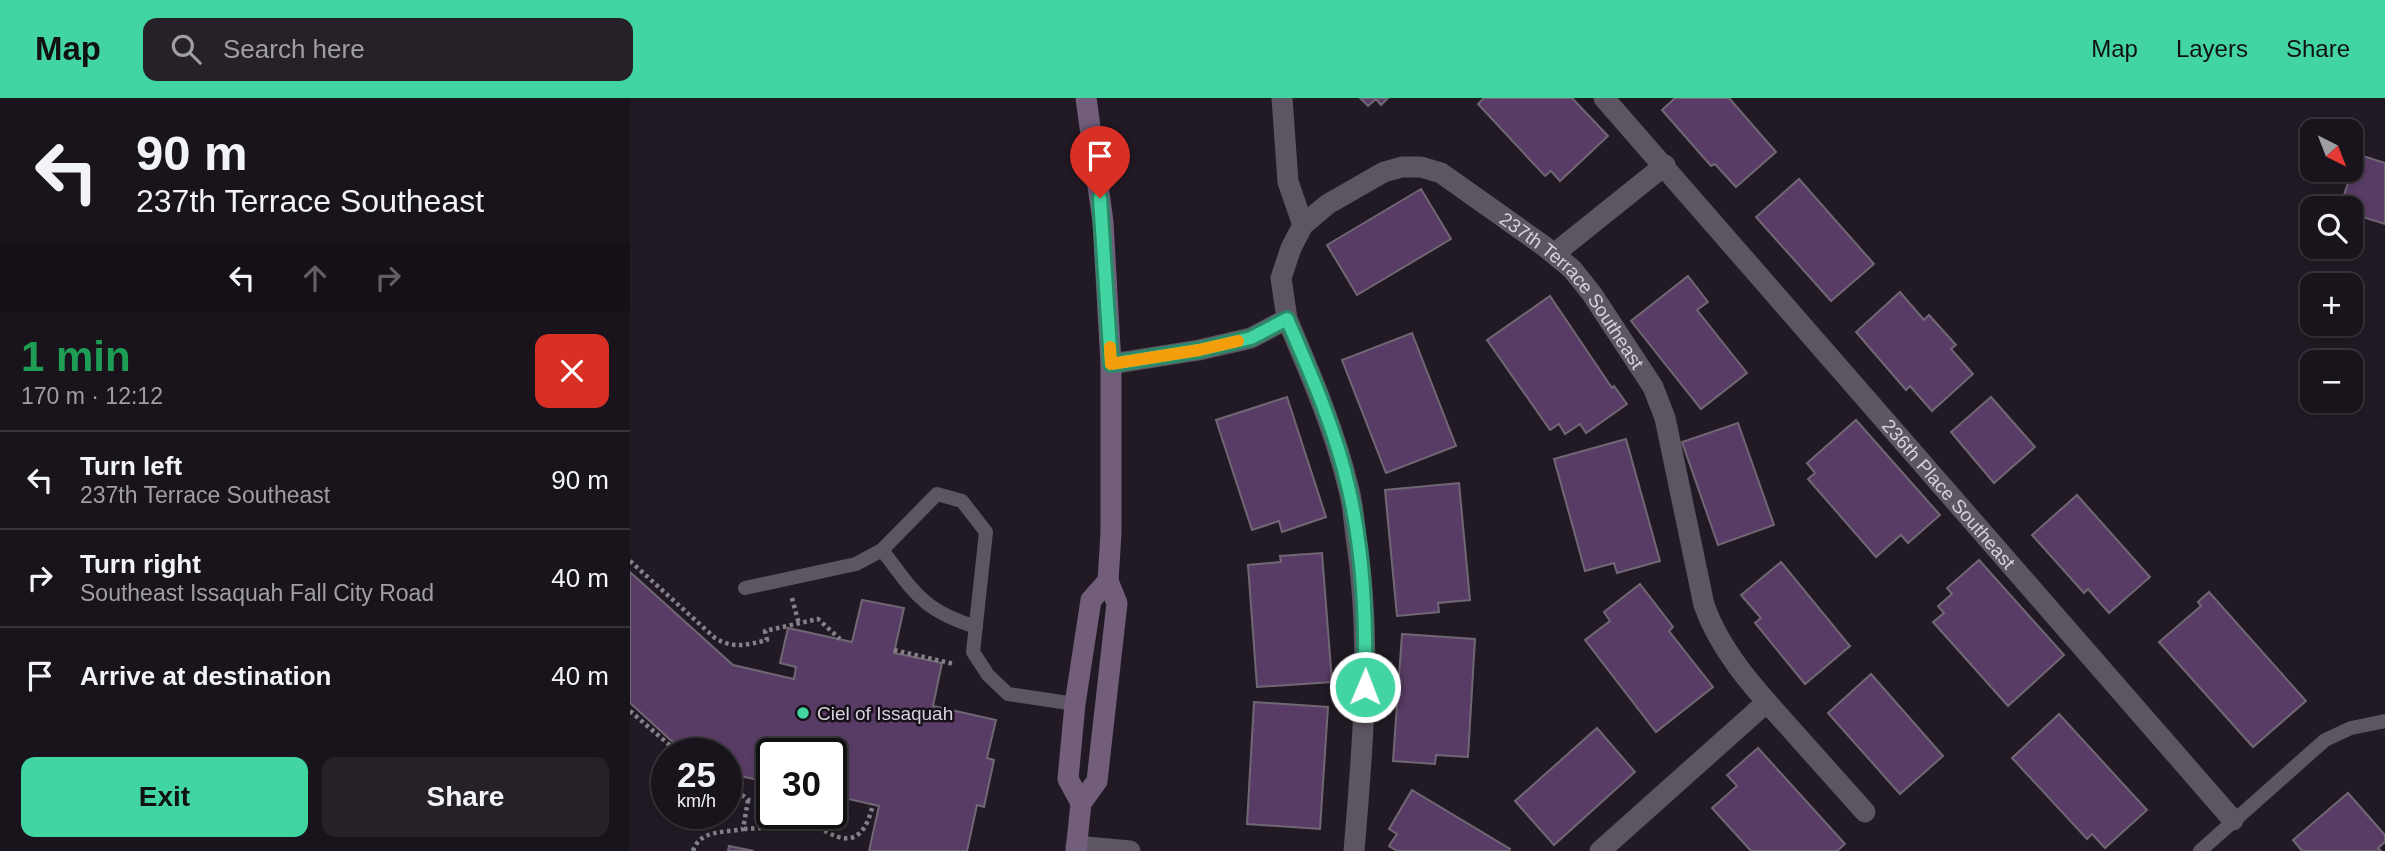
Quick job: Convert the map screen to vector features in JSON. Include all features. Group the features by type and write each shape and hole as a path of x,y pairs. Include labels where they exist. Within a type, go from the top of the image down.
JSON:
{"main road":[{"path":"1076,848 1081,803 1097,781 1117,603 1108,581 1111,533 1111,364 1103,222 1086,98"},
{"path":"1081,803 1068,779 1075,704 1091,600 1108,581"}],"street":[{"path":"1282,98 1288,183 1303,225"},
{"name":"236th Place Southeast","path":"1604,98 2233,820"},
{"path":"1554,254 1665,165"},
{"name":"237th Terrace Southeast","path":"1354,851 1364,738 1366,636 1362,576 1349,491 1328,418 1287,319 1281,278 1291,248 1303,225 1328,204 1384,172 1402,167 1421,167 1441,173 1554,254 1572,269 1592,294 1653,387 1665,418 1708,617 1713,629 1732,660 1865,812"},
{"path":"1111,364 1199,350 1251,338 1287,319"},
{"path":"1600,851 1767,702"},
{"path":"1076,848 1130,851"}],"lane":[{"path":"745,588 856,564 882,550 937,494 962,500 986,532 973,652 988,675 1008,694 1075,704"},
{"path":"882,550 927,605 952,620 976,627"},
{"path":"2200,851 2325,740 2351,728 2385,721"}],"path":[{"path":"630,561 726,645 738,647 767,640 765,631 818,619 840,639"},
{"path":"792,597 799,624"},
{"path":"894,650 955,665"},
{"path":"630,711 661,738"},
{"path":"742,795 748,800 756,800"},
{"path":"743,829 748,800"},
{"path":"822,829 832,836 846,840 860,835 869,821 873,804"},
{"path":"692,851 706,835 756,828"}],"building":[{"path":"1360,98 1388,98 1381,105 1376,99 1368,106"},
{"path":"1484,98 1572,98 1608,136 1560,181 1551,171 1545,176 1478,104"},
{"path":"1675,98 1729,98 1776,152 1736,187 1715,164 1711,166 1662,110"},
{"path":"2363,156 2385,163 2385,224 2363,217 2363,196 2344,196 2348,182 2363,182"},
{"path":"1799,179 1874,264 1831,301 1756,217"},
{"path":"1421,189 1451,239 1357,295 1327,245"},
{"path":"1688,276 1708,302 1697,310 1747,373 1701,409 1631,321"},
{"path":"1900,292 1924,320 1929,315 1956,345 1951,349 1973,374 1932,411 1910,386 1906,390 1856,332"},
{"path":"1550,296 1612,388 1614,386 1627,404 1586,433 1580,424 1565,434 1559,424 1550,430 1487,340"},
{"path":"1412,333 1456,446 1386,473 1342,360"},
{"path":"1287,397 1326,517 1282,532 1279,521 1252,530 1216,420"},
{"path":"1991,397 2035,447 1994,483 1951,432"},
{"path":"1856,420 1940,515 1908,543 1901,535 1876,557 1808,479 1815,473 1807,463"},
{"path":"1738,423 1774,525 1718,545 1682,442"},
{"path":"1626,439 1660,561 1617,573 1614,563 1585,571 1554,459"},
{"path":"1459,483 1470,600 1438,603 1439,612 1397,616 1385,490"},
{"path":"2077,495 2150,577 2109,613 2088,589 2084,593 2032,535"},
{"path":"1322,553 1332,682 1257,687 1248,565 1281,562 1280,556"},
{"path":"1979,560 2064,655 2008,706 1933,622 1944,613 1938,606 1952,594 1947,588"},
{"path":"1781,562 1850,646 1805,684 1755,623 1761,618 1741,595"},
{"name":"Ciel of Issaquah","path":"630,572 733,665 794,679 796,667 780,663 788,628 852,642 862,600 904,608 894,653 942,663 933,706 996,720 987,758 994,760 984,807 977,805 967,851 869,851 879,806 847,799 847,738 756,738 756,780 742,776 742,738 668,738 630,703"},
{"path":"1640,584 1673,627 1669,631 1713,687 1656,732 1585,640 1610,621 1604,612"},
{"path":"2209,592 2306,701 2253,747 2159,642 2201,606 2198,602"},
{"path":"1402,634 1475,639 1468,757 1436,755 1435,764 1393,761"},
{"path":"1871,674 1943,756 1900,794 1828,713"},
{"path":"1254,702 1328,707 1320,829 1247,824"},
{"path":"2059,714 2147,810 2105,848 2092,834 2087,839 2012,758"},
{"path":"1597,728 1635,772 1554,845 1515,801"},
{"path":"1758,748 1845,844 1837,851 1751,851 1712,808 1737,786 1727,775"},
{"path":"1412,790 1510,849 1509,851 1397,851 1389,846 1397,834 1389,829"},
{"path":"2348,793 2385,835 2385,842 2378,848 2381,851 2302,851 2293,840"},
{"path":"729,846 754,851 728,851"}],"slow traffic":[{"path":"1110,347 1111,364 1238,341"}],"place":[{"name":"Ciel of Issaquah","path":"803,713"}],"route":[{"path":"1100,198 1111,364 1199,350 1251,338 1287,319 1328,418 1349,491 1362,576 1366,636 1365,687"}]}
